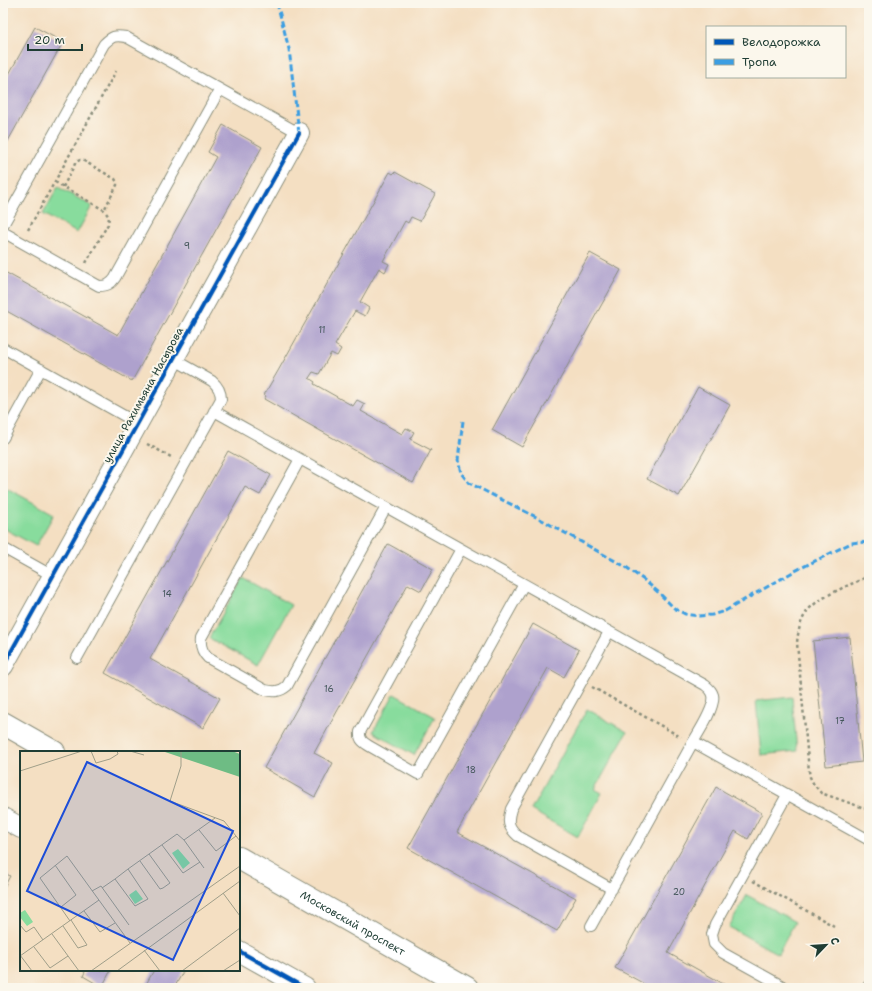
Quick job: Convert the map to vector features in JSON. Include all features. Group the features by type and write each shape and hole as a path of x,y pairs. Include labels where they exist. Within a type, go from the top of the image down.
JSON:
{"main road":[{"path":"3,723 52,751"},
{"name":"Московский проспект","path":"240,859 467,988"}],"street":[{"name":"улица Рахимьяна Насырова","path":"3,666 299,133"},
{"path":"3,818 20,827"},
{"path":"240,952 305,988"}],"lane":[{"path":"3,225 104,44 111,37 126,37 299,133"},
{"path":"3,232 99,286 108,285 115,278 220,89"},
{"path":"3,348 41,370 134,429"},
{"path":"77,658 221,399 218,387 212,382 173,359"},
{"path":"3,438 41,370"},
{"path":"214,411 705,685 711,690 714,697 712,707 591,926"},
{"path":"300,459 201,638 200,643 204,654 208,658 265,690 272,692 283,689 286,686 386,507"},
{"path":"3,548 53,576"},
{"path":"461,549 360,732 360,737 363,743 418,774 524,584"},
{"path":"609,632 510,809 508,817 509,825 512,831 518,836 612,888"},
{"path":"693,743 869,840"},
{"path":"786,988 723,953 714,944 712,934 715,925 787,794"}],"path":[{"path":"21,242 116,71"},
{"path":"63,187 76,162 80,160 84,161 115,179 118,183 104,210"},
{"path":"55,182 104,210 109,217 108,224 79,275"},
{"path":"134,429 185,465"},
{"path":"867,809 821,792 810,777 797,642 799,626 810,607 819,600 869,576"},
{"path":"582,681 693,743"},
{"path":"742,875 834,926"}],"green space":[{"path":"58,187 92,206 77,233 43,214"},
{"path":"3,486 54,514 36,546 3,528"},
{"path":"243,578 291,605 258,665 209,638"},
{"path":"394,694 435,717 414,755 373,732"},
{"path":"792,697 797,751 761,755 756,701"},
{"path":"587,709 627,732 595,789 602,793 578,837 531,810"},
{"path":"747,895 795,922 778,954 729,927"}],"building":[{"path":"35,27 63,42 3,150 3,85"},
{"path":"223,125 262,147 132,381 3,309 3,271 118,335 216,157 208,152"},
{"path":"390,172 393,174 395,172 435,194 420,221 411,217 408,223 405,221 383,261 389,264 385,272 379,268 360,302 369,308 365,316 355,311 335,345 341,349 337,356 331,353 319,374 313,372 309,378 315,382 314,384 353,406 357,400 365,404 361,411 402,434 406,428 414,432 410,439 431,450 413,483 264,399 266,396 264,395"},
{"path":"590,253 621,270 522,447 492,430"},
{"path":"698,387 730,405 679,496 647,479"},
{"path":"228,451 271,475 260,495 245,487 150,659 220,698 203,728 105,673"},
{"path":"388,544 433,569 421,591 408,584 314,753 333,763 315,797 264,768"},
{"path":"533,624 579,650 564,677 548,668 457,832 576,898 557,931 408,848"},
{"path":"850,637 862,762 826,766 813,641"},
{"path":"716,787 762,813 748,839 735,831 668,953 731,988 652,988 615,968"},
{"path":"3,872 10,876 3,889"},
{"path":"84,971 110,971 102,987 83,976 85,972"},
{"path":"153,971 183,971 174,988 144,988"}],"marked path":[{"path":"277,3 289,49 299,133"},
{"path":"463,421 458,460 461,473 469,483 542,520 626,567 644,580 674,608 685,614 699,616 712,615 725,611 793,572 851,543 869,543"}],"cycle path":[{"path":"3,666 299,133"},
{"path":"240,952 305,988"}]}
